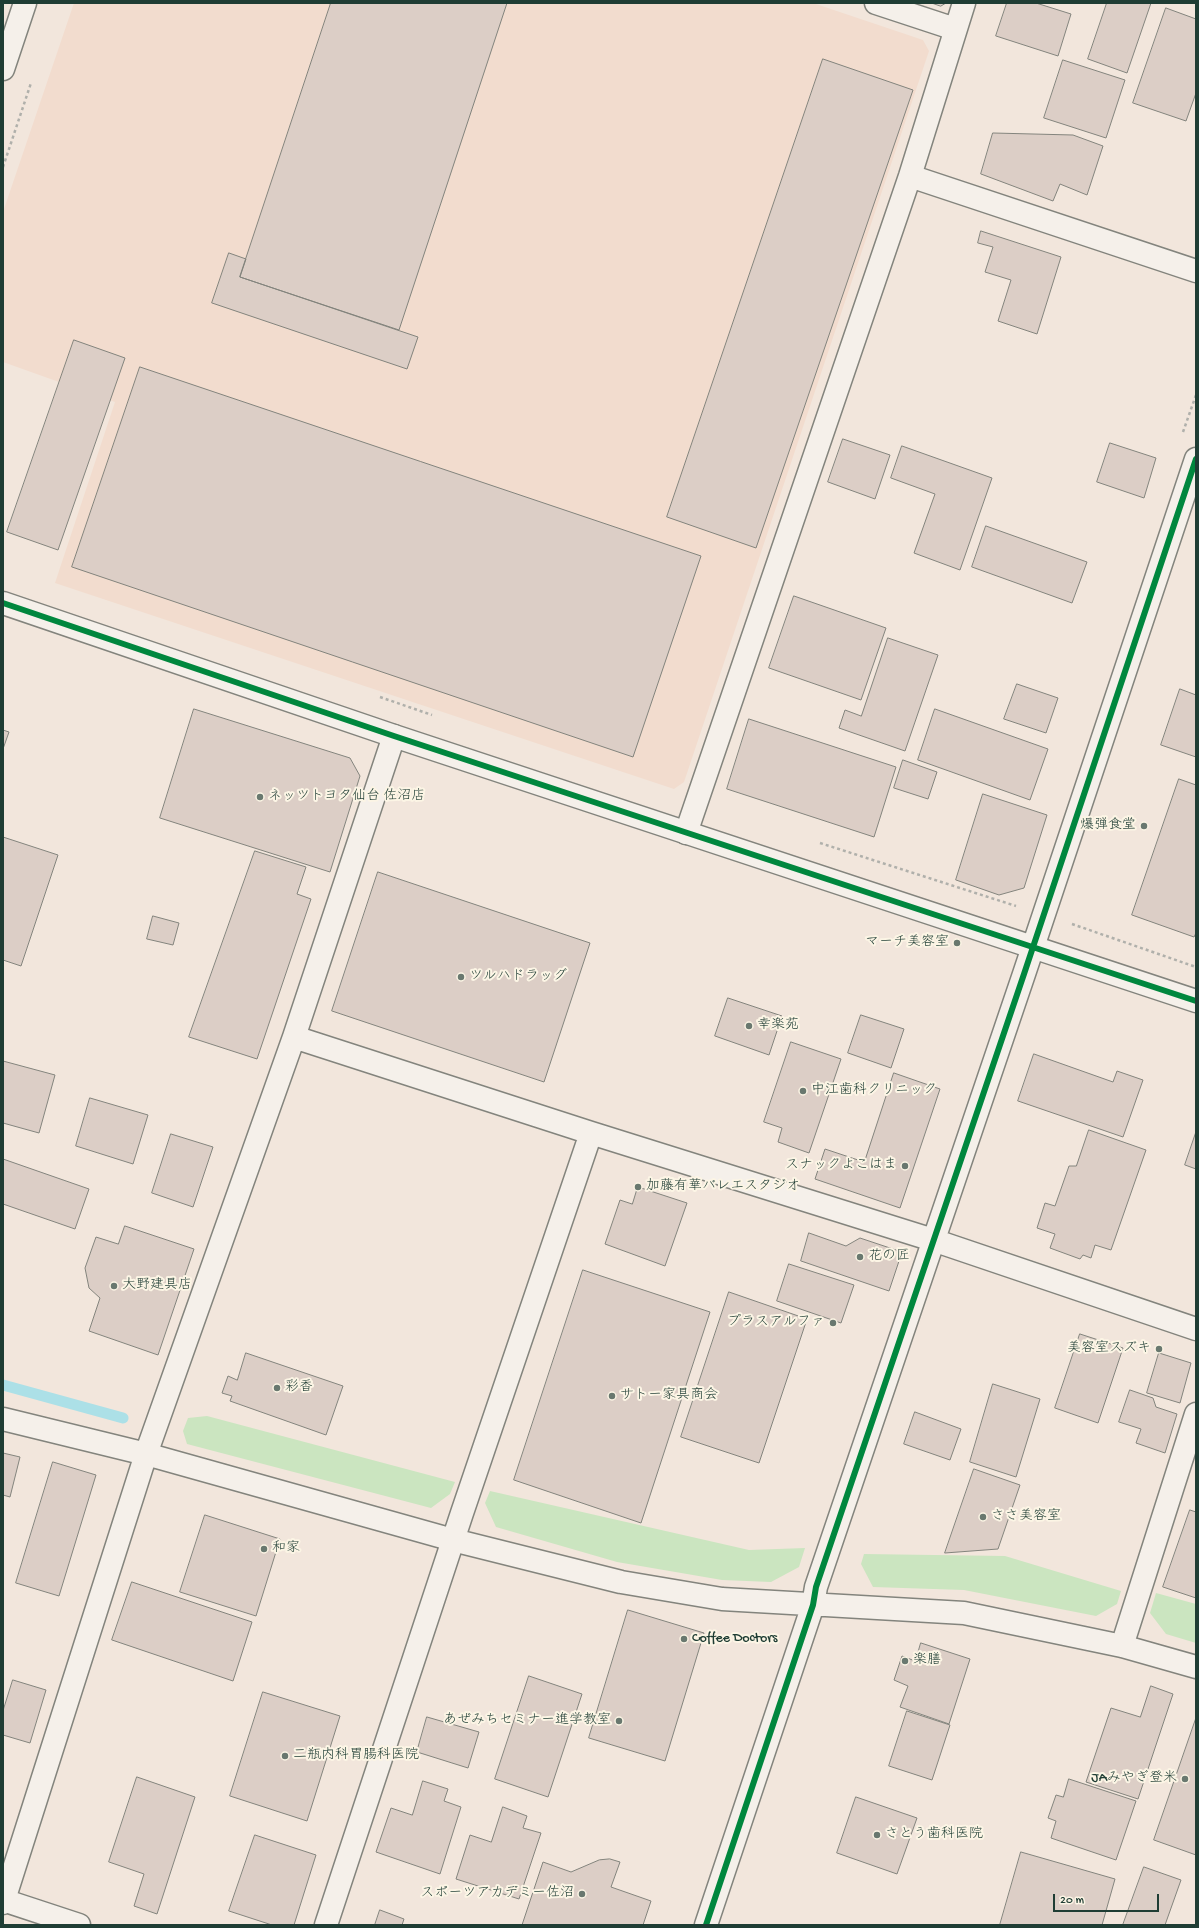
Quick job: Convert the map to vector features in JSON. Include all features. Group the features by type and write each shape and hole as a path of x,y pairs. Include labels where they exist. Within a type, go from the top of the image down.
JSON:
{"street":[{"path":"3,69 25,3"},
{"path":"876,3 955,29"},
{"path":"686,833 910,176 964,3"},
{"path":"910,176 1196,271"},
{"path":"706,1925 813,1605 816,1586 1044,915 1196,459"},
{"path":"3,603 394,736 1196,1001"},
{"path":"79,1925 3,1901 146,1454 294,1037 394,736"},
{"path":"294,1037 591,1133 933,1240 1196,1329"},
{"path":"326,1925 453,1540 591,1133"},
{"path":"1122,1646 1196,1414"},
{"path":"3,1419 146,1454 453,1540 622,1582 722,1599 964,1614 1122,1646 1196,1667"}],"path":[{"path":"374,695 434,715"},
{"path":"815,841 1044,915 1196,967"}],"shaded area":[{"path":"74,3 813,3 923,40 929,51 684,782 674,789 55,583 115,402 3,362 3,212"}],"green space":[{"path":"207,1416 455,1482 450,1494 431,1508 187,1444 183,1431 188,1418"},
{"path":"490,1491 749,1550 805,1548 799,1567 771,1582 722,1580 617,1562 496,1527 485,1503"},
{"path":"864,1554 1005,1556 1121,1591 1117,1604 1096,1616 964,1590 873,1587 861,1564"},
{"path":"1156,1593 1196,1604 1196,1643 1166,1634 1150,1613"}],"building":[{"path":"331,3 507,3 399,330 240,277"},
{"path":"932,3 946,3 941,6"},
{"path":"1007,3 1036,3 1071,14 1058,56 996,36"},
{"path":"1107,3 1151,3 1127,73 1088,59"},
{"path":"1166,8 1196,19 1196,93 1186,121 1133,103"},
{"path":"823,59 913,90 756,548 667,517"},
{"path":"1063,60 1125,80 1106,138 1044,118"},
{"path":"993,133 1073,135 1103,146 1087,195 1060,184 1053,201 981,174"},
{"path":"981,231 1061,257 1037,334 998,321 1011,280 985,272 993,247 978,243"},
{"path":"229,253 246,259 240,277 418,337 407,369 212,303"},
{"path":"74,340 125,358 58,550 7,532"},
{"path":"140,367 701,556 633,757 72,567"},
{"path":"843,439 890,455 875,499 828,482"},
{"path":"1110,443 1156,458 1144,498 1097,482"},
{"path":"902,446 992,478 960,570 914,553 935,494 891,478"},
{"path":"986,526 1087,562 1072,603 972,567"},
{"path":"794,596 886,628 861,700 769,668"},
{"path":"888,638 938,655 905,751 839,728 845,710 861,716"},
{"path":"1017,684 1058,698 1046,733 1004,719"},
{"path":"1180,689 1196,695 1196,757 1161,745"},
{"name":"ネッツトヨタ仙台 佐沼店","path":"194,709 350,758 360,776 330,872 160,818"},
{"path":"935,709 1048,749 1030,800 918,760"},
{"path":"749,719 896,767 874,837 727,789"},
{"path":"3,730 9,732 3,749"},
{"path":"903,760 937,772 928,799 894,788"},
{"path":"1179,779 1196,785 1196,933 1194,937 1132,915"},
{"path":"983,794 1047,815 1024,888 999,895 956,880"},
{"path":"3,837 58,855 21,966 3,960"},
{"path":"255,851 306,867 297,894 311,899 257,1059 189,1037"},
{"name":"ツルハドラッグ","path":"378,872 590,943 544,1082 332,1011"},
{"path":"153,916 179,923 173,945 147,939"},
{"name":"幸楽苑","path":"728,998 782,1016 769,1055 715,1036"},
{"path":"861,1015 904,1029 891,1068 848,1053"},
{"name":"中江歯科クリニック","path":"791,1042 841,1059 809,1153 778,1142 782,1128 764,1122"},
{"path":"1034,1054 1113,1082 1117,1071 1143,1080 1123,1137 1018,1101"},
{"path":"3,1061 55,1075 39,1133 3,1123"},
{"path":"894,1073 940,1089 900,1208 815,1179 825,1149 864,1162"},
{"path":"90,1098 148,1115 133,1164 76,1146"},
{"path":"1089,1130 1146,1150 1111,1250 1095,1245 1091,1258 1083,1255 1080,1259 1050,1248 1055,1234 1037,1228 1045,1203 1055,1206 1069,1166 1076,1166"},
{"path":"1196,1132 1196,1169 1185,1165"},
{"path":"171,1134 213,1147 193,1207 152,1193"},
{"path":"3,1159 89,1189 75,1229 3,1204"},
{"path":"638,1187 687,1203 665,1266 605,1244 620,1200 632,1204"},
{"path":"125,1226 194,1249 158,1355 89,1331 100,1298 89,1288 85,1268 96,1237 118,1244"},
{"path":"809,1233 846,1246 860,1238 902,1252 889,1291 801,1261"},
{"path":"789,1264 854,1285 841,1323 777,1301"},
{"name":"サトー家具商会","path":"583,1270 710,1312 641,1523 514,1480"},
{"path":"729,1292 807,1319 759,1463 681,1437"},
{"path":"1080,1334 1123,1348 1098,1423 1055,1408"},
{"path":"246,1353 343,1386 326,1435 230,1401 232,1396 222,1393 228,1376 237,1380"},
{"path":"1159,1353 1191,1363 1180,1403 1147,1393"},
{"path":"993,1384 1040,1399 1016,1477 970,1462"},
{"path":"1130,1390 1153,1398 1156,1407 1177,1414 1165,1453 1136,1443 1141,1429 1119,1422"},
{"path":"915,1412 961,1429 950,1460 904,1444"},
{"path":"3,1453 20,1457 10,1497 3,1495"},
{"path":"53,1462 96,1475 59,1596 16,1583"},
{"name":"ささ美容室","path":"974,1469 1020,1485 998,1549 945,1553"},
{"path":"1190,1510 1196,1512 1196,1598 1163,1587"},
{"path":"205,1515 280,1539 256,1616 180,1592"},
{"path":"132,1582 252,1622 233,1681 112,1640"},
{"path":"628,1610 704,1633 665,1761 589,1738"},
{"path":"921,1643 970,1659 949,1724 900,1707 908,1686 894,1680 902,1656 915,1661"},
{"path":"529,1676 582,1694 548,1797 495,1779"},
{"path":"13,1680 46,1690 30,1743 3,1735 3,1711"},
{"path":"1151,1686 1173,1694 1138,1799 1086,1782 1111,1708 1140,1717"},
{"name":"二瓶内科胃腸科医院","path":"263,1692 340,1716 307,1821 230,1796"},
{"path":"907,1711 950,1725 932,1780 889,1766"},
{"path":"427,1717 479,1732 468,1768 417,1752"},
{"name":"JAみやぎ登米","path":"1196,1718 1196,1855 1154,1840"},
{"path":"137,1777 195,1797 157,1914 134,1906 144,1874 109,1862"},
{"path":"1069,1779 1136,1801 1116,1860 1051,1838 1056,1821 1048,1818 1056,1795 1063,1797"},
{"path":"423,1781 448,1789 444,1801 461,1807 440,1874 376,1852 391,1808 412,1815"},
{"name":"さとう歯科医院","path":"856,1797 917,1818 897,1874 837,1853"},
{"path":"503,1807 527,1816 523,1828 541,1833 519,1899 456,1879 470,1835 491,1842"},
{"path":"255,1835 316,1855 294,1925 272,1925 229,1911"},
{"path":"1021,1852 1115,1879 1102,1925 1000,1925"},
{"name":"スポーツアカデミー佐沼","path":"610,1859 620,1862 611,1887 651,1901 643,1925 522,1925 543,1862 571,1872 599,1860"},
{"path":"1144,1867 1181,1880 1165,1925 1123,1925"},
{"path":"380,1910 404,1919 402,1925 375,1925"}],"waterway":[{"path":"3,1385 123,1418"}],"cycle path":[{"path":"706,1925 813,1605 816,1587 1024,974 1196,459"},
{"path":"3,603 394,736 1196,1001"}],"place":[{"name":"ネッツトヨタ仙台 佐沼店","path":"260,797"},
{"name":"爆弾食堂","path":"1144,826"},
{"name":"マーチ美容室","path":"957,943"},
{"name":"ツルハドラッグ","path":"461,977"},
{"name":"幸楽苑","path":"749,1026"},
{"name":"中江歯科クリニック","path":"803,1091"},
{"name":"スナックよこはま","path":"905,1166"},
{"name":"加藤有華バレエスタジオ","path":"638,1187"},
{"name":"花の匠","path":"860,1257"},
{"name":"大野建具店","path":"114,1286"},
{"name":"プラスアルファ","path":"833,1323"},
{"name":"美容室スズキ","path":"1159,1349"},
{"name":"彩香","path":"277,1388"},
{"name":"サトー家具商会","path":"612,1396"},
{"name":"ささ美容室","path":"983,1517"},
{"name":"和家","path":"264,1549"},
{"name":"Coffee Doctors","path":"684,1639"},
{"name":"楽膳","path":"905,1661"},
{"name":"あぜみちセミナー進学教室","path":"619,1721"},
{"name":"二瓶内科胃腸科医院","path":"285,1756"},
{"name":"JAみやぎ登米","path":"1185,1779"},
{"name":"さとう歯科医院","path":"877,1835"},
{"name":"スポーツアカデミー佐沼","path":"582,1894"}]}
